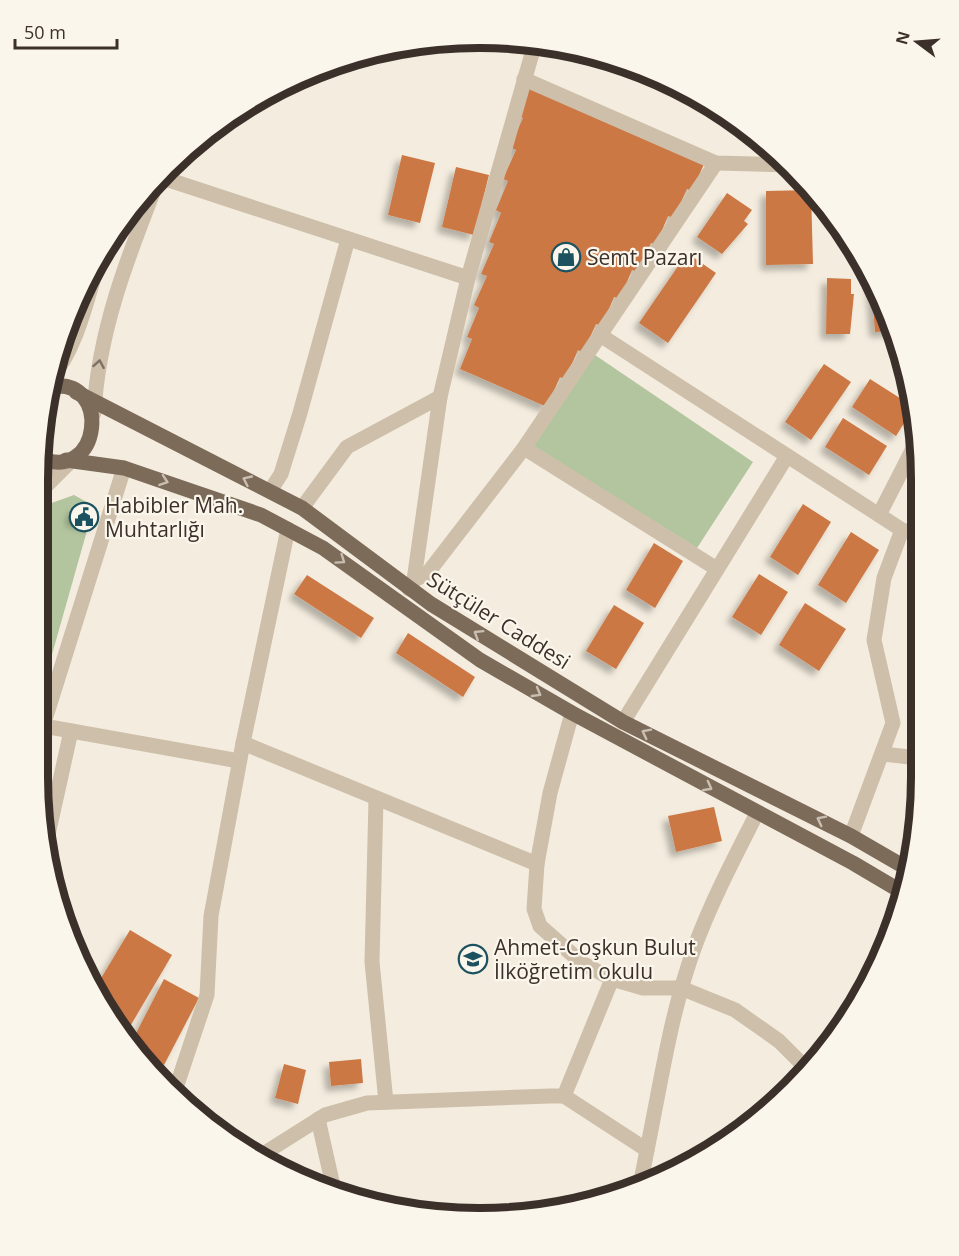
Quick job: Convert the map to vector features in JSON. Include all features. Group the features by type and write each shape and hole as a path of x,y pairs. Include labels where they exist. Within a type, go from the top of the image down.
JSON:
{"main road":[{"name":"Sütçüler Caddesi","path":"58,387 65,387 76,392 302,508 412,585 624,722 851,836 902,865"},
{"path":"71,459 87,446 93,422 91,411 76,392"},
{"name":"Sütçüler Caddesi","path":"49,461 71,459 124,468 261,515 323,548 480,660 572,713 853,862 896,888"}],"street":[{"path":"412,585 440,397 468,278 532,52"},
{"path":"524,79 716,163 775,165"},
{"path":"412,585 427,574 524,448 716,163"},
{"path":"169,180 468,278"},
{"path":"93,422 101,351 121,275 149,202"},
{"path":"270,491 281,474 300,413 348,239"},
{"path":"70,346 85,304"},
{"path":"600,335 902,530 911,532"},
{"path":"302,508 346,447 440,397"},
{"path":"524,448 717,569"},
{"path":"879,515 910,454"},
{"path":"624,722 787,456"},
{"path":"48,483 71,459"},
{"path":"48,701 124,468"},
{"path":"177,1085 207,995 211,916 239,761 288,529"},
{"path":"851,836 893,723 874,640 884,578 902,530"},
{"path":"572,713 550,793 537,864 534,909 540,926 582,963 612,979 644,988 681,988 735,1010 779,1041 802,1064"},
{"path":"48,726 239,761"},
{"path":"51,822 71,730"},
{"path":"243,743 537,864"},
{"path":"883,754 911,757"},
{"path":"376,799 372,962 386,1102"},
{"path":"642,1176 681,988 716,895 757,813"},
{"path":"564,1096 612,979"},
{"path":"267,1152 318,1119 367,1103 564,1096 647,1150"},
{"path":"318,1119 332,1182"}],"green space":[{"path":"592,353 753,462 697,548 532,445"},
{"path":"74,495 94,506 48,669 48,504"}],"building":[{"name":"Semt Pazarı","path":"530,86 705,162 692,191 687,189 674,218 668,216 656,245 651,243 638,272 632,270 620,299 614,297 602,326 596,324 583,353 578,350 565,380 560,377 547,407 460,369 472,339 467,337 479,308 474,305 487,276 481,274 494,244 489,242 501,213 496,210 508,181 503,179 516,150 510,147 523,118 517,115"},
{"path":"402,155 435,163 420,223 388,215"},
{"path":"456,167 489,175 474,235 442,227"},
{"path":"800,190 811,204 813,264 766,265 766,191"},
{"path":"727,193 752,210 744,221 748,224 722,254 697,237"},
{"path":"687,253 716,273 668,343 639,323"},
{"path":"827,278 851,279 851,294 854,294 850,334 826,334"},
{"path":"873,302 884,331 875,332"},
{"path":"824,364 851,382 811,440 785,422"},
{"path":"870,379 904,400 906,419 896,436 852,407"},
{"path":"843,418 887,446 869,475 825,447"},
{"path":"803,504 831,522 798,575 770,557"},
{"name":"Habibler Mah. Muhtarlığı","path":"74,507 97,514 93,526 71,520"},
{"path":"851,532 879,550 846,603 818,585"},
{"path":"654,543 683,561 655,608 626,590"},
{"path":"759,574 788,592 761,635 732,617"},
{"path":"307,575 374,618 361,638 294,594"},
{"path":"805,603 846,629 819,671 779,645"},
{"path":"614,605 644,623 616,669 586,651"},
{"path":"408,633 475,677 463,697 396,653"},
{"path":"714,807 722,841 676,852 668,816"},
{"path":"130,930 172,955 129,1028 100,981"},
{"path":"164,979 199,998 164,1065 154,1059 135,1036"},
{"path":"361,1059 363,1083 331,1086 329,1062"},
{"path":"284,1064 306,1070 298,1104 275,1098"}],"place":[{"name":"Semt Pazarı","path":"566,257"},
{"name":"Habibler Mah. Muhtarlığı","path":"84,517"},
{"name":"Ahmet-Coşkun Bulut İlköğretim okulu","path":"473,959"}]}
